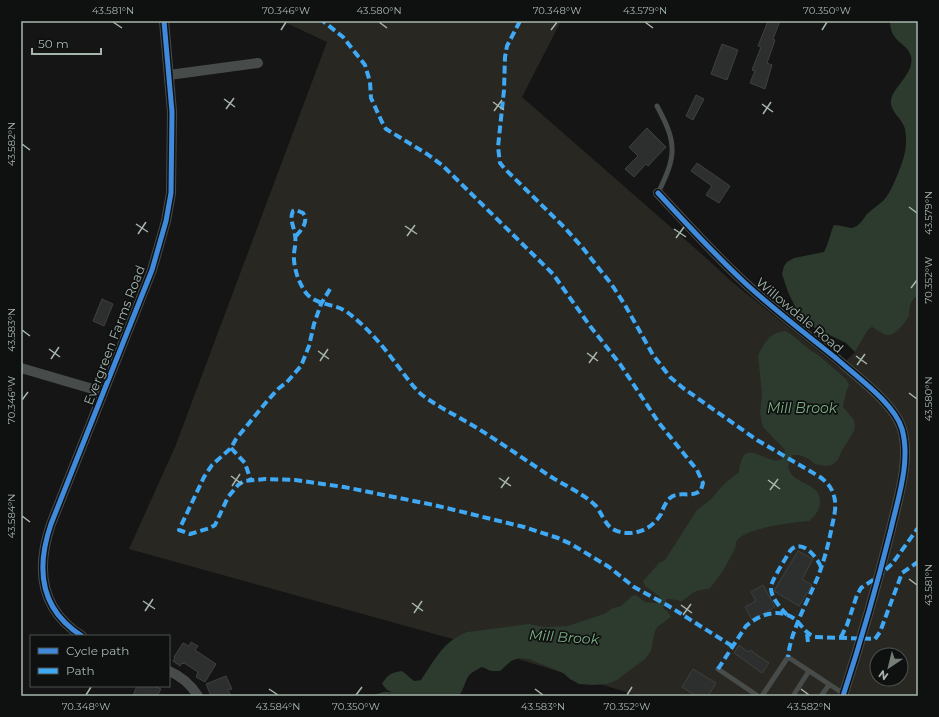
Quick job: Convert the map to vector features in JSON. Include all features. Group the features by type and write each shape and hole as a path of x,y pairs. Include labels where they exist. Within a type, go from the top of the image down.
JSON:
{"street":[{"name":"Evergreen Farms Road","path":"81,635 67,625 56,613 46,588 42,559 51,524 152,270 166,221 171,193 172,112 164,21"},
{"path":"169,75 258,63"},
{"name":"Willowdale Road","path":"658,193 745,283 864,383 886,404 899,422 904,437 905,449 901,484 879,576 857,654 843,695"},
{"path":"21,368 103,392"},
{"path":"170,672 188,684 198,696"}],"lane":[{"path":"657,106 665,120 673,148 672,160 658,193"},
{"path":"762,696 788,657 843,695"},
{"path":"718,669 758,696"},
{"path":"793,696 810,671"},
{"path":"821,696 829,685"}],"shaded area":[{"path":"282,21 561,21 522,97 731,281 839,368 855,352 868,330 872,327 884,334 909,314 911,303 918,295 918,696 639,696 449,638 129,549 175,447 327,42"}],"water":[{"path":"890,21 918,21 918,295 911,304 909,315 904,324 898,330 892,334 885,335 872,327 868,330 855,352 846,343 807,324 800,317 788,292 782,274 784,266 787,262 794,258 824,252 834,225 852,228 859,224 867,214 886,197 897,176 905,153 906,136 904,125 892,108 891,100 910,68 911,56 906,47 895,38"},
{"name":"Mill Brook","path":"785,331 817,354 846,379 849,385 843,407 854,420 855,426 854,431 841,452 838,460 832,465 825,466 815,464 809,459 799,455 793,455 790,461 788,468 792,475 813,488 819,496 820,503 817,513 809,521 781,524 758,529 740,537 736,542 727,564 709,589 694,592 681,602 678,600 667,599 663,608 671,617 657,627 654,634 651,651 645,659 617,680 607,684 579,684 563,673 529,659 519,658 511,661 500,671 491,671 482,667 471,673 459,696 400,696 387,690 382,684 390,674 395,672 402,671 414,681 421,680 445,646 458,636 467,632 529,624 544,627 568,626 604,614 613,608 621,606 632,596 636,595 645,602 657,603 660,597 645,586 643,581 659,563 665,560 697,510 711,499 724,484 739,472 739,467 745,454 755,453 777,461 782,459 785,450 763,427 760,414 762,394 758,355 770,337 776,333"}],"building":[{"path":"768,21 780,21 773,39 775,40 767,63 772,65 765,89 750,83 755,71 752,70 761,47 758,46"},
{"path":"722,44 738,50 727,80 711,74"},
{"path":"696,95 704,99 693,120 686,116"},
{"path":"647,128 666,147 648,166 646,164 634,177 625,169 638,156 629,147"},
{"path":"697,163 730,186 719,203 706,195 712,186 691,171"},
{"path":"102,299 113,304 104,326 93,321"},
{"path":"798,551 813,559 802,579 812,585 799,606 774,591"},
{"path":"763,585 775,607 752,620 745,607 756,601 751,592"},
{"path":"191,642 198,646 195,650 216,664 205,682 196,677 198,672 184,663 180,666 173,661 183,643 189,646"},
{"path":"739,645 748,652 750,650 769,663 762,673 734,653"},
{"path":"693,669 716,683 708,696 696,696 682,687"},
{"path":"226,676 232,689 228,690 231,696 211,696 206,684"},
{"path":"137,687 156,687 161,689 157,696 133,696"}],"waterway":[{"name":"Mill Brook","path":"375,696 385,693 398,694"}],"marked path":[{"path":"296,236 305,222 305,216 303,213 296,210 293,211 291,217 295,237 294,263 301,284 310,297 347,312 374,337 422,395 496,440 553,478 586,497 596,506 607,524 614,530 626,533 642,531 655,522 670,498 677,495 694,494 701,490 703,483 697,470 659,423 620,364 590,326 553,274 442,165 386,129 371,98 370,82 365,65 343,37 323,21"},
{"path":"520,21 507,46 505,57 504,90 498,147 500,163 582,247 612,285 653,355 670,377 683,388 757,440 820,477 829,485 833,493 835,500 835,511 827,550 816,581 794,631 788,657"},
{"path":"330,289 321,304 314,324 309,346 301,366 268,400 236,439 231,448 212,465 204,477 179,530 190,534 215,525 228,497 238,485 244,481 265,479 295,480 344,487 434,505 524,527 558,538 571,544 609,567 634,587 667,605 732,646"},
{"path":"231,448 245,463 251,481"},
{"path":"841,637 861,588 879,576 892,564 918,528"},
{"path":"787,615 772,595 771,587 790,551 794,547 804,547 816,558 821,567"},
{"path":"718,669 746,626 764,615 777,613 790,616 796,620 806,632 815,637 875,639 880,632 902,573 918,562"},
{"path":"807,634 808,642"}],"cycle path":[{"path":"81,635 68,625 57,613 49,600 43,572 43,556 51,524 152,270 166,221 171,193 172,112 164,21"},
{"path":"658,193 744,282 874,391 892,410 902,429 905,454 900,492 886,550 843,696"}]}
